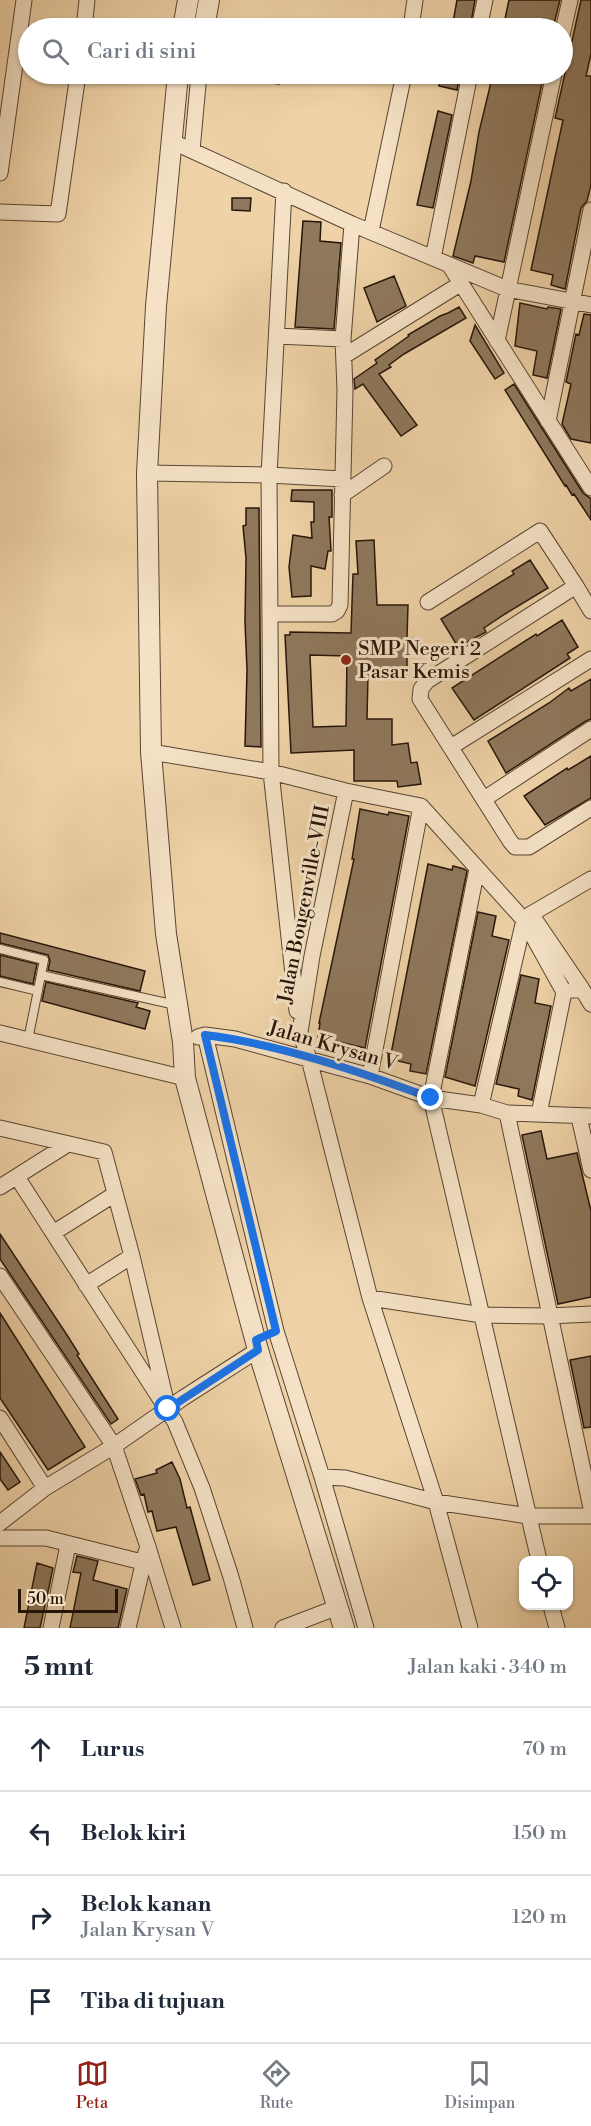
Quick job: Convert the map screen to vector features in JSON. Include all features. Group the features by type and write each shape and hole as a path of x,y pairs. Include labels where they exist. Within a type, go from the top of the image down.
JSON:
{"street":[{"path":"22,18 24,0"},
{"path":"85,18 87,0"},
{"path":"185,18 188,0"},
{"path":"206,18 209,0"},
{"path":"412,18 415,0"},
{"path":"481,18 485,0"},
{"path":"566,18 570,0"},
{"path":"0,173 18,43"},
{"path":"0,212 58,214 77,84"},
{"path":"177,84 156,306 147,473 152,752 166,934 183,1042 185,1078 257,1345 344,1628"},
{"path":"192,150 198,84"},
{"path":"371,231 402,84"},
{"path":"433,258 468,84"},
{"path":"497,341 552,84"},
{"path":"171,141 352,224 507,289 591,305"},
{"path":"284,191 270,475 271,772 300,1032"},
{"path":"548,421 591,210"},
{"path":"271,614 332,614 338,611 340,604 345,390 343,339 352,224"},
{"path":"450,266 591,488"},
{"path":"344,356 460,284"},
{"path":"277,336 343,339"},
{"path":"342,495 384,466"},
{"path":"147,473 342,479"},
{"path":"428,602 540,531 591,611"},
{"path":"576,586 427,681 421,689 420,699 515,847 529,847 591,808"},
{"path":"451,747 591,659"},
{"path":"484,799 591,729"},
{"path":"152,752 271,772 346,791 421,806 477,869 527,917 591,1004"},
{"name":"Jalan Bougenville-VIII","path":"346,791 312,956 300,1032 309,1059 370,1298 436,1502 470,1628"},
{"path":"370,1076 421,806"},
{"path":"477,869 431,1098 538,1556"},
{"path":"481,1105 527,917 591,879"},
{"path":"527,917 564,992 539,1114"},
{"path":"564,992 582,989"},
{"path":"0,1033 185,1078"},
{"path":"183,1042 205,1035 276,1331 366,1628"},
{"name":"Jalan Krysan V","path":"205,1035 236,1039 370,1076 431,1098 481,1105 507,1113 585,1116"},
{"path":"507,1113 591,1508"},
{"path":"585,1116 591,1170"},
{"path":"0,1128 104,1152 132,1256 168,1409"},
{"path":"0,1187 68,1144"},
{"path":"17,1177 175,1422 202,1488 231,1576 245,1628"},
{"path":"53,1233 115,1194"},
{"path":"86,1285 132,1256"},
{"path":"0,1276 114,1446 173,1628"},
{"path":"370,1298 482,1315 591,1314"},
{"path":"0,1523 45,1488 114,1446 276,1331"},
{"path":"0,1418 45,1488"},
{"path":"322,1477 345,1478 436,1502 528,1516 591,1516"},
{"path":"0,1538 46,1538 142,1562"},
{"path":"51,1628 68,1545"},
{"path":"128,1628 142,1562 148,1546"},
{"path":"284,1628 338,1607"},
{"path":"552,1610 557,1628"}],"lane":[{"path":"0,949 44,960 28,1040"},
{"path":"41,975 178,1005"},
{"path":"0,982 38,991"}],"building":[{"path":"457,0 475,0 472,18 454,18"},
{"path":"509,0 560,0 556,18 505,18"},
{"path":"581,0 591,0 591,54 586,76 591,76 591,185 587,201 581,208 565,289 551,285 553,275 531,270 563,120 555,118 562,84 573,84 573,36"},
{"path":"440,84 458,84 457,90 439,86"},
{"path":"491,84 542,84 504,262 475,256 473,263 453,256 471,181 479,132"},
{"path":"438,111 452,115 433,208 417,205"},
{"path":"232,198 251,198 250,211 232,210"},
{"path":"303,221 321,222 320,241 341,243 334,329 295,327"},
{"path":"394,276 406,306 377,322 364,288"},
{"path":"520,303 547,309 548,307 561,309 547,378 533,375 537,351 515,346"},
{"path":"459,307 466,318 404,354 389,365 391,367 379,374 417,425 401,436 363,384 355,389 354,379 377,363 375,360 408,335"},
{"path":"584,314 591,315 591,443 571,439 562,424 571,384 566,382 576,334 579,335"},
{"path":"475,325 504,373 495,379 470,341"},
{"path":"514,384 583,493 591,499 591,520 574,494 572,495 565,486 505,390"},
{"path":"292,490 332,490 332,517 329,517 331,551 328,551 325,569 311,566 311,596 292,597 289,567 293,535 312,538 311,522 314,522 314,502 291,501"},
{"path":"246,508 259,508 261,747 245,746 246,558 243,526 246,525"},
{"path":"374,540 377,605 408,605 407,638 420,638 420,650 407,650 407,675 368,675 367,719 392,719 392,745 408,743 411,763 417,762 421,784 398,787 397,781 354,781 354,750 291,753 285,635 290,635 290,632 351,633 353,574 358,574 356,541","holes":["310,655 347,656 346,726 313,727"]},
{"path":"530,560 548,588 484,628 486,632 458,647 441,619 514,574 512,571"},
{"path":"562,620 578,647 567,654 570,658 474,720 452,688"},
{"path":"591,679 591,719 506,773 488,741 569,688 571,691"},
{"path":"591,756 591,798 545,825 524,796 567,768 568,770"},
{"path":"360,809 388,815 389,812 409,816 365,1048 318,1037 354,859 352,859"},
{"path":"428,864 452,870 453,866 467,871 426,1074 410,1071 411,1064 390,1059"},
{"path":"478,912 496,916 492,936 509,940 475,1086 445,1077"},
{"path":"0,933 145,971 140,991 48,970 50,961 48,955 0,943"},
{"path":"0,955 37,964 33,984 0,976"},
{"path":"521,975 539,979 535,1003 551,1006 532,1100 518,1096 519,1089 496,1084"},
{"path":"46,982 138,1003 136,1007 150,1011 145,1029 42,1001"},
{"path":"541,1131 547,1159 577,1153 591,1211 591,1297 558,1304 522,1135"},
{"path":"0,1234 67,1335 79,1354 77,1355 118,1419 111,1424 0,1259"},
{"path":"0,1313 85,1447 48,1470 0,1398"},
{"path":"591,1356 591,1427 584,1428 570,1360"},
{"path":"0,1452 20,1482 8,1490 0,1479"},
{"path":"172,1462 180,1479 187,1508 190,1507 210,1580 193,1585 176,1527 157,1531 152,1511 148,1512 144,1494 141,1495 135,1479 157,1473 156,1470"},
{"path":"77,1556 98,1561 93,1580 127,1589 118,1628 70,1628 81,1573 73,1572"},
{"path":"37,1563 53,1568 40,1628 24,1628"}],"place":[{"name":"SMP Negeri 2 Pasar Kemis","path":"346,660"}],"route":[{"path":"168,1409 258,1350 256,1340 276,1331 257,1260 205,1035 236,1039 370,1076 431,1098"}]}
